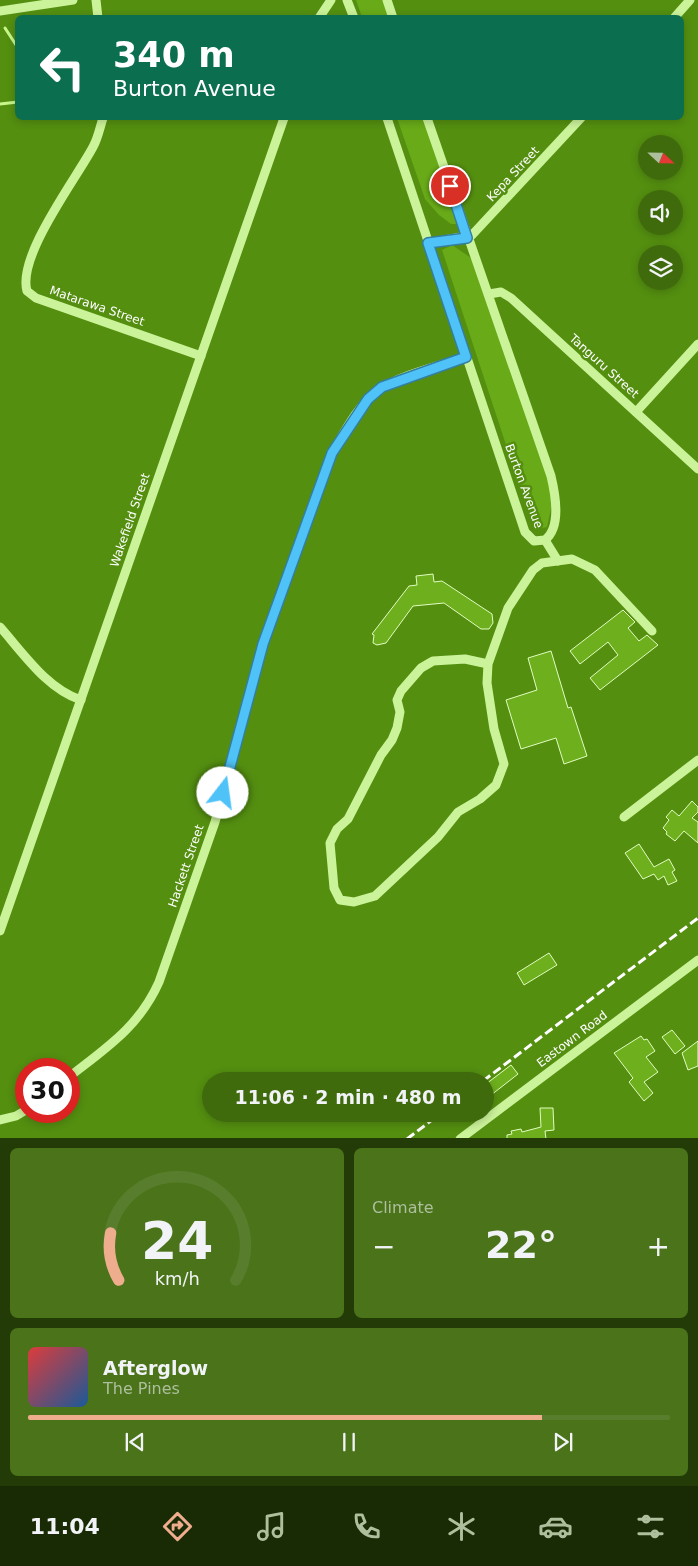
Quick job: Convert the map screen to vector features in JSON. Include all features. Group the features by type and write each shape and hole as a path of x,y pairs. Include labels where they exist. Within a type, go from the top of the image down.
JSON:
{"street":[{"path":"0,11 73,0"},
{"path":"96,0 98,15"},
{"path":"321,15 331,0"},
{"path":"347,0 353,15"},
{"path":"387,0 392,15"},
{"path":"677,15 690,0"},
{"name":"Matarawa Street","path":"102,120 94,145 38,239 25,279 27,291 36,298 201,356"},
{"name":"Wakefield Street","path":"0,931 283,120"},
{"name":"Burton Avenue","path":"388,120 525,532 534,541 545,540 554,527 555,492 489,294 467,238 428,120"},
{"name":"Kepa Street","path":"467,238 478,230 580,120"},
{"path":"428,243 467,238"},
{"name":"Tanguru Street","path":"489,294 501,292 511,298 698,469"},
{"path":"636,412 698,344"},
{"name":"Hackett Street","path":"80,1068 124,1034 136,1022 159,982 215,822 263,644 332,453 368,399 382,387 466,357"},
{"path":"545,540 558,561"},
{"path":"488,664 465,659 433,661 416,673 401,691 397,700 400,712 397,728 392,740 381,755 348,819 337,829 330,843 334,888 340,900 354,902 375,896 438,837 458,812 480,799 496,785 504,764 494,728 487,683 488,664 508,608 533,570 542,563 572,559 595,570 652,631"},
{"path":"0,627 47,679 66,694 81,700"},
{"path":"624,817 698,760"},
{"name":"Eastown Road","path":"460,1138 698,960"},
{"path":"0,1120 15,1116"}],"green space":[{"path":"356,0 389,0 394,15 361,15"},
{"path":"398,120 428,120 460,220 458,224 451,224 439,215 425,199"},
{"path":"452,245 477,262 551,475 551,509 547,527 537,529 532,524 442,250"}],"building":[{"path":"433,574 434,582 442,581 492,614 493,623 489,629 481,629 444,603 413,606 386,643 377,645 373,643 374,635 372,634 409,586 417,585 416,576"},
{"path":"623,610 635,622 628,628 639,641 647,635 658,645 600,690 590,678 618,655 608,642 580,664 570,651"},
{"path":"551,651 568,708 571,707 587,756 564,764 556,738 521,749 506,700 537,690 528,658"},
{"path":"692,801 698,807 698,812 692,818 698,822 698,843 684,831 675,841 666,834 667,832 663,828 669,820 666,817 672,810 679,816"},
{"path":"639,844 654,867 669,859 675,870 672,872 677,881 668,885 664,876 658,880 654,874 643,879 625,853"},
{"path":"549,953 557,965 524,985 517,973"},
{"path":"672,1030 685,1046 675,1054 662,1037"},
{"path":"641,1036 644,1040 647,1039 655,1051 646,1057 658,1072 644,1082 653,1093 644,1101 629,1082 633,1078 614,1053"},
{"path":"698,1041 698,1066 688,1070 682,1053"},
{"path":"511,1065 518,1074 494,1093 494,1078"},
{"path":"540,1108 553,1108 554,1130 545,1131 546,1138 507,1138 507,1135 512,1134 511,1131 521,1129 522,1132 541,1127"}],"waterway":[{"path":"5,28 15,43"},
{"path":"0,104 15,102"}],"railway":[{"path":"494,1073 698,918"},
{"path":"408,1138 429,1122"}],"route":[{"path":"223,793 263,644 320,481 332,453 347,428 375,392 392,383 466,357 428,243 467,238 450,186"}]}
